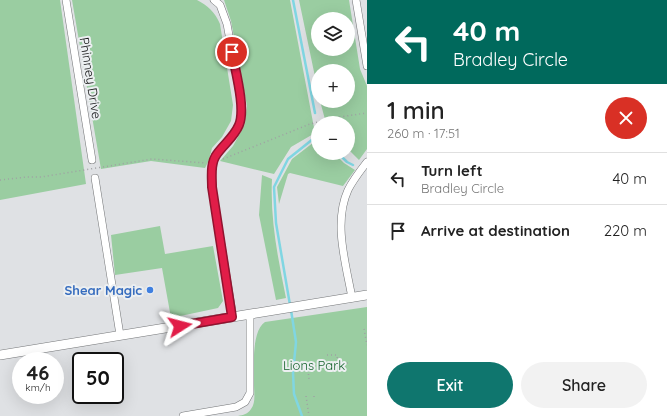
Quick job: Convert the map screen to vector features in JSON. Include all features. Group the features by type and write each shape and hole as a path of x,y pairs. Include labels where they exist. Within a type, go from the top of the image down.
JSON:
{"main road":[{"path":"0,355 367,295"}],"street":[{"name":"Phinney Drive","path":"66,0 92,160"},
{"path":"214,0 220,5 227,24 242,107 240,124 232,137 216,155 212,170 212,187 232,317"},
{"path":"356,0 367,66"},
{"path":"352,298 342,244 342,217 348,192 354,180 367,162"},
{"path":"95,178 120,336"},
{"path":"186,416 236,407 245,402 250,393 250,314"}],"path":[{"path":"0,180 40,177 152,159 204,164 213,163 310,124 332,118 367,113"},
{"path":"364,329 367,345"},
{"path":"328,356 337,355 338,364 348,363"},
{"path":"308,370 309,379"},
{"path":"306,396 309,416"}],"green space":[{"path":"0,0 60,0 86,184 0,200"},
{"path":"72,0 197,0 208,7 213,13 220,24 233,105 231,121 222,137 212,148 205,168 151,161 101,169"},
{"path":"224,0 290,0 312,116 311,135 291,147 274,174 220,161 233,146 244,126 247,106 231,21"},
{"path":"299,0 349,0 351,12 311,12 311,56 355,56 355,38 360,69 367,86 367,149 359,160 355,156 355,116 324,116 322,108 355,108 355,64 312,64"},
{"path":"311,144 311,160 341,160 355,170 343,186 290,173 288,174 279,204 277,187 292,159"},
{"path":"262,175 272,179 273,224 286,298 276,300 259,215"},
{"path":"160,226 165,254 213,246 223,301 218,308 171,318 162,268 115,275 111,235"},
{"name":"Lions Park","path":"367,307 367,416 238,416 244,415 248,412 254,404 255,342 257,333 265,322"}],"waterway":[{"path":"293,0 315,113"},
{"path":"290,305 276,223 274,187 288,159 311,141"},
{"path":"345,160 353,165"},
{"path":"291,310 296,342 293,373 294,394 302,416"}],"place":[{"name":"Shear Magic","path":"150,290"}],"route":[{"path":"180,326 232,317 212,187 212,170 216,155 232,137 240,124 242,107 232,52"}]}
